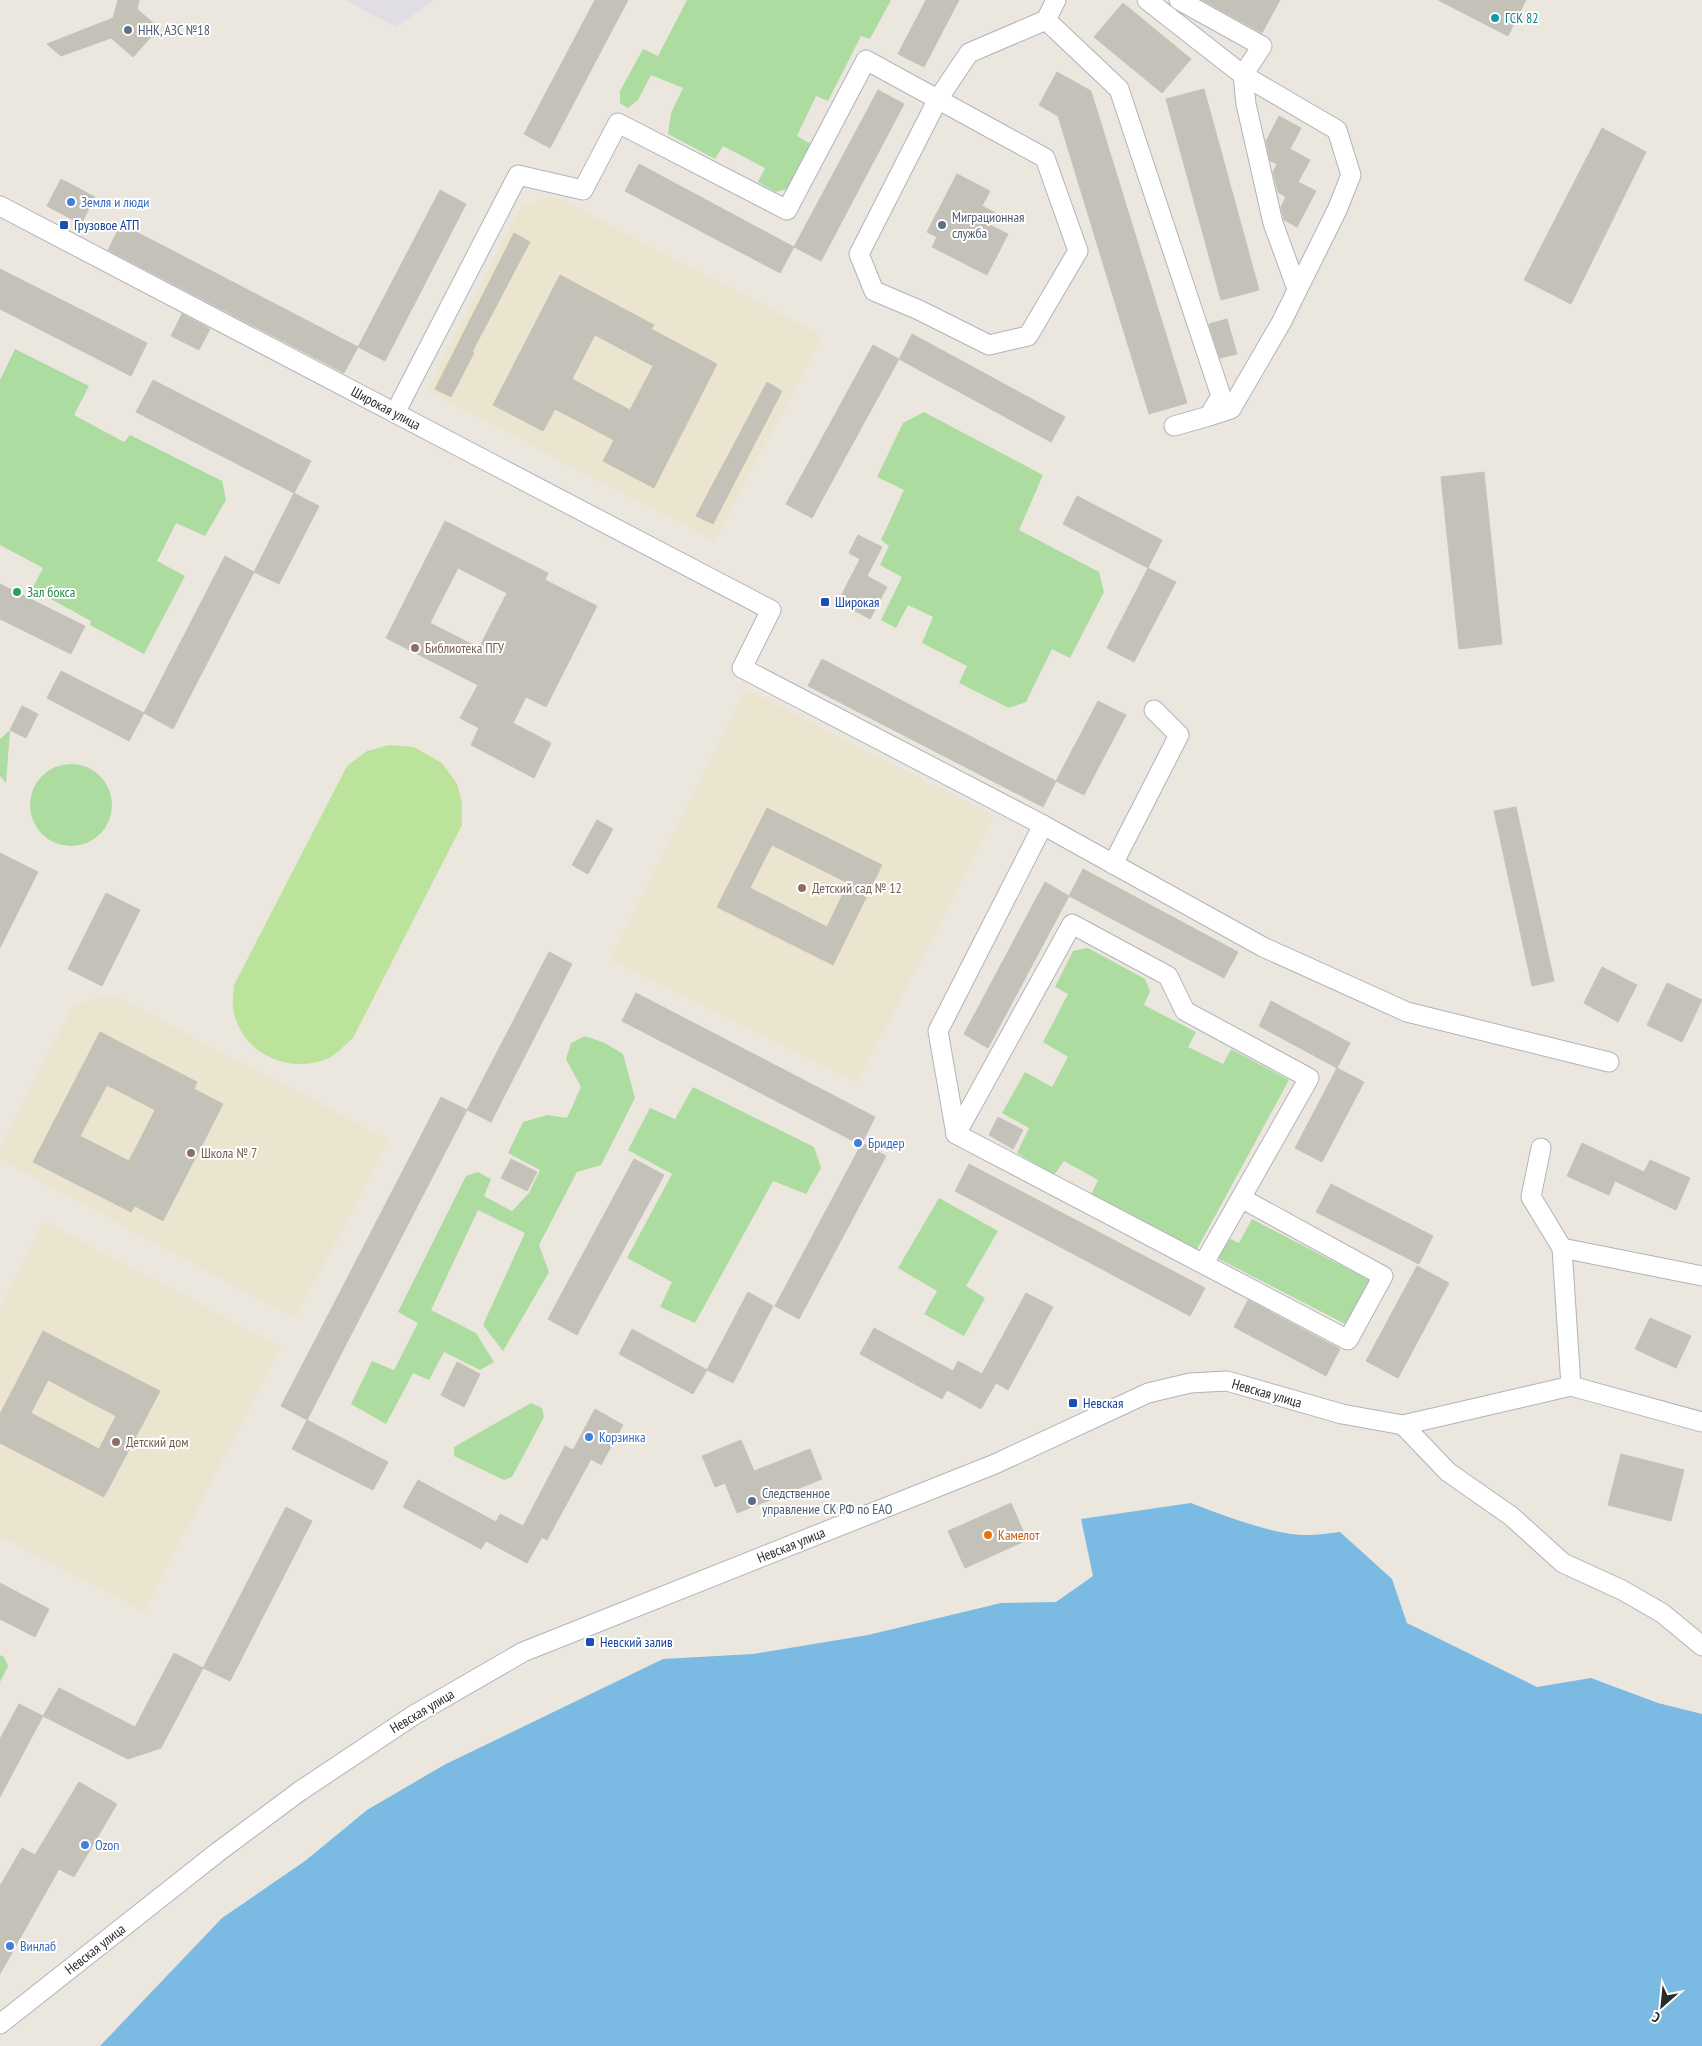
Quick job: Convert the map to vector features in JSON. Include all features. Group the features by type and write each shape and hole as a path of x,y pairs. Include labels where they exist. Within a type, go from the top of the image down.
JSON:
{"street":[{"path":"395,413 518,175 583,190 618,123 787,210 866,60 938,99 1045,158 1078,252 1028,336 989,345 920,310 874,291 859,254 938,99 969,54 1046,20 1056,0"},
{"path":"1147,0 1243,75 1336,130 1351,176 1337,210 1281,323 1231,409 1174,426"},
{"path":"1180,0 1262,46 1243,75 1246,104 1273,223 1298,289"},
{"path":"1046,20 1119,89 1221,396 1209,416"},
{"name":"Широкая улица","path":"0,206 771,610 742,668 1043,825"},
{"path":"1113,864 1179,735 1154,710"},
{"path":"956,1134 938,1031 1043,825 1264,947 1407,1012 1608,1062"},
{"path":"956,1134 1072,924 1168,976 1185,1011 1309,1078 1204,1264"},
{"path":"956,1134 1348,1340 1382,1276 1241,1198"},
{"path":"1541,1148 1531,1197 1562,1248 1572,1386 1702,1422"},
{"path":"1562,1248 1702,1276"},
{"name":"Невская улица","path":"0,2024 218,1852 300,1791 414,1715 522,1652 995,1464 1148,1393 1190,1383 1227,1381 1342,1414 1403,1425 1572,1386"},
{"path":"1403,1425 1448,1472 1511,1516 1563,1563 1622,1590 1662,1613 1702,1646"}],"shaded area":[{"path":"345,0 435,0 396,27"},
{"path":"554,196 823,336 714,541 427,391 521,206"},
{"name":"Детский сад № 12","path":"747,689 995,817 857,1083 609,959"},
{"name":"Школа № 7","path":"113,995 389,1140 295,1319 0,1159 0,1147 74,1004"},
{"name":"Детский дом","path":"44,1221 281,1347 144,1612 0,1536 0,1306"}],"green space":[{"path":"687,0 891,0 870,39 861,36 828,101 816,96 797,136 811,144 787,189 776,192 758,182 765,168 723,146 715,159 668,134 671,113 683,88 651,75 638,100 628,108 620,103 620,91 643,49 658,56"},
{"path":"15,349 89,386 74,415 124,442 130,435 222,481 226,500 205,536 176,523 157,561 185,576 144,654 90,625 91,621 32,589 43,568 0,545 0,380"},
{"path":"924,412 1043,475 1019,530 1099,572 1104,592 1070,658 1052,649 1026,702 1009,708 959,683 967,666 922,643 933,617 908,605 896,628 881,620 902,577 880,565 889,546 881,540 904,490 877,477 903,423"},
{"path":"10,730 6,783 0,776 0,739"},
{"path":"389,745 414,747 442,763 457,784 462,802 462,825 353,1038 327,1059 311,1063 296,1064 267,1056 255,1048 245,1037 237,1023 233,1008 234,985 347,766 367,751"},
{"path":"71,764 87,767 100,776 109,789 112,805 109,821 100,834 87,843 71,846 55,843 42,834 33,821 30,805 33,789 42,776 55,767"},
{"path":"1088,948 1145,979 1150,991 1144,1005 1196,1032 1188,1047 1223,1064 1231,1049 1289,1080 1196,1251 1091,1195 1098,1180 1064,1161 1054,1175 1017,1153 1029,1128 1002,1113 1025,1072 1052,1087 1068,1057 1043,1042 1068,994 1055,987 1073,951"},
{"path":"585,1036 605,1043 623,1054 635,1098 601,1165 577,1172 539,1245 549,1272 503,1351 483,1325 525,1233 478,1210 431,1310 476,1333 494,1362 480,1370 444,1352 429,1380 413,1373 386,1424 351,1404 372,1361 394,1370 418,1323 398,1312 466,1176 478,1172 491,1179 484,1196 512,1211 529,1193 540,1170 508,1153 523,1122 547,1115 567,1118 581,1087 566,1059 571,1043"},
{"path":"693,1087 814,1147 821,1168 806,1194 773,1181 695,1323 660,1307 672,1282 627,1258 672,1174 628,1150 650,1108 675,1119"},
{"path":"939,1198 998,1231 966,1286 985,1298 964,1336 924,1314 937,1291 898,1268"},
{"path":"1252,1219 1371,1281 1347,1325 1219,1259 1218,1254 1226,1237 1239,1243"},
{"path":"531,1403 542,1408 544,1417 512,1477 504,1480 454,1456 454,1447"},
{"path":"0,1655 4,1657 8,1666 0,1682"}],"water":[{"path":"1191,1503 1248,1524 1279,1532 1306,1535 1340,1532 1392,1579 1407,1623 1537,1687 1591,1678 1658,1703 1702,1714 1702,2046 100,2046 222,1918 305,1861 367,1810 444,1765 663,1659 753,1654 868,1635 1001,1603 1056,1602 1093,1576 1081,1519"}],"building":[{"path":"118,0 139,0 137,9 159,28 133,57 111,38 61,56 47,44 113,18"},
{"path":"595,0 628,0 550,148 524,134"},
{"path":"926,0 959,0 924,67 898,54"},
{"path":"1202,0 1280,0 1262,33"},
{"name":"ГСК 82","path":"1438,0 1526,0 1508,36"},
{"path":"1123,3 1191,59 1162,93 1094,37"},
{"path":"1057,72 1091,91 1187,403 1149,414 1058,116 1039,105"},
{"path":"1204,89 1259,290 1221,300 1166,99"},
{"path":"878,90 904,104 821,261 794,247"},
{"path":"1279,116 1301,128 1290,149 1310,160 1298,182 1316,191 1297,227 1284,220 1281,207 1286,197 1278,192 1273,172 1277,164 1270,161 1266,141"},
{"path":"1602,128 1646,152 1571,304 1524,280"},
{"path":"639,164 794,247 780,273 625,191"},
{"path":"957,174 990,191 982,206 996,213 990,225 1008,234 987,275 932,247 937,237 927,232"},
{"name":"Земля и люди","path":"61,179 95,197 81,224 47,206"},
{"path":"440,190 466,204 385,361 358,347"},
{"path":"121,224 358,347 344,373 108,250"},
{"path":"514,233 530,242 472,352 474,353 451,397 435,389"},
{"path":"0,269 147,343 131,376 0,309"},
{"path":"560,275 654,325 651,329 717,364 654,488 603,461 614,440 555,409 543,431 493,405","holes":["595,335 653,366 630,410 572,379"]},
{"path":"182,314 210,329 199,350 171,336"},
{"path":"1227,319 1237,354 1220,358 1209,324"},
{"path":"912,334 1065,417 1051,442 899,359"},
{"path":"873,345 899,359 812,518 786,504"},
{"path":"153,380 311,461 294,493 136,412"},
{"path":"767,382 782,391 713,524 696,516"},
{"path":"1484,472 1502,644 1459,649 1441,477"},
{"path":"294,493 319,506 279,584 254,572"},
{"path":"1077,496 1162,540 1148,568 1063,524"},
{"path":"445,521 548,573 545,580 597,606 546,707 526,697 513,723 551,743 534,778 471,745 479,728 460,718 478,685 386,638","holes":["458,568 507,593 479,648 430,623"]},
{"path":"858,535 882,547 867,576 887,587 870,619 838,602 860,559 849,553"},
{"path":"225,556 254,572 173,729 144,713"},
{"path":"1148,568 1176,582 1134,662 1107,648"},
{"path":"0,584 85,626 71,654 0,619"},
{"path":"822,659 1056,781 1043,807 808,686"},
{"path":"61,671 144,713 129,741 47,698"},
{"path":"1098,701 1126,715 1084,795 1056,781"},
{"path":"22,706 38,714 26,738 10,730"},
{"path":"1516,807 1554,981 1532,986 1494,811"},
{"path":"767,808 882,865 833,965 717,907","holes":["772,845 848,883 827,927 750,888"]},
{"path":"597,820 613,829 588,874 572,865"},
{"path":"0,853 38,872 0,948"},
{"path":"1083,869 1238,952 1224,978 1069,896"},
{"path":"1045,882 1069,896 988,1048 964,1034"},
{"path":"106,893 140,910 102,986 68,969"},
{"path":"549,952 572,964 491,1122 467,1110"},
{"path":"1602,967 1637,985 1618,1022 1584,1003"},
{"path":"1667,983 1702,1000 1682,1042 1647,1025"},
{"path":"636,993 875,1117 861,1145 622,1021"},
{"path":"1271,1001 1350,1043 1337,1068 1259,1026"},
{"path":"100,1032 197,1082 194,1089 223,1104 163,1221 135,1206 131,1212 33,1162","holes":["107,1085 155,1110 129,1161 80,1136"]},
{"path":"1337,1068 1364,1082 1322,1162 1295,1148"},
{"path":"441,1097 467,1110 307,1420 281,1406"},
{"path":"998,1117 1023,1130 1013,1149 989,1135"},
{"path":"862,1143 886,1156 799,1319 775,1306"},
{"path":"1582,1143 1644,1172 1650,1160 1690,1178 1676,1210 1615,1181 1609,1195 1567,1176"},
{"path":"511,1159 537,1172 527,1191 501,1178"},
{"path":"634,1159 664,1175 577,1335 548,1319"},
{"path":"969,1164 1205,1288 1190,1316 955,1191"},
{"path":"1331,1184 1433,1236 1419,1264 1316,1212"},
{"path":"1417,1266 1449,1283 1398,1378 1366,1361"},
{"path":"748,1292 773,1306 733,1383 707,1370"},
{"path":"1026,1293 1053,1307 1008,1390 996,1383 981,1409 947,1390 942,1399 860,1354 874,1328 953,1371 958,1361 982,1374"},
{"path":"1248,1300 1340,1349 1326,1376 1234,1327"},
{"path":"1650,1318 1691,1336 1676,1368 1635,1349"},
{"path":"632,1329 707,1370 693,1394 619,1354"},
{"path":"43,1331 160,1391 104,1497 0,1443 0,1414","holes":["48,1380 116,1416 99,1449 31,1413"]},
{"path":"457,1362 480,1374 464,1407 441,1395"},
{"path":"595,1409 623,1425 601,1465 591,1459 547,1540 542,1537 527,1563 486,1541 481,1549 403,1507 418,1480 496,1522 500,1514 523,1526 565,1446 573,1450"},
{"path":"307,1420 388,1462 373,1490 292,1449"},
{"path":"741,1440 754,1471 810,1449 822,1479 737,1513 725,1483 715,1487 702,1456"},
{"path":"1621,1454 1684,1470 1671,1521 1608,1505"},
{"name":"Камелот","path":"1011,1503 1027,1540 965,1568 948,1531"},
{"path":"286,1507 312,1521 230,1681 203,1668"},
{"path":"0,1583 49,1609 35,1637 0,1619"},
{"path":"174,1653 203,1668 161,1748 128,1759 43,1716 59,1688 135,1727"},
{"path":"19,1704 43,1716 0,1797 0,1739"},
{"path":"79,1782 117,1804 74,1877 59,1869 0,1974 0,1886 22,1848 35,1855"}],"place":[{"name":"ГСК 82","path":"1495,18"},
{"name":"ННК, АЗС №18","path":"128,30"},
{"name":"Земля и люди","path":"71,202"},
{"name":"Грузовое АТП","path":"64,225"},
{"name":"Миграционная служба","path":"942,225"},
{"name":"Зал бокса","path":"17,592"},
{"name":"Широкая","path":"825,602"},
{"name":"Библиотека ПГУ","path":"415,648"},
{"name":"Детский сад № 12","path":"802,888"},
{"name":"Бридер","path":"858,1143"},
{"name":"Школа № 7","path":"191,1153"},
{"name":"Невская","path":"1073,1403"},
{"name":"Корзинка","path":"589,1437"},
{"name":"Детский дом","path":"116,1442"},
{"name":"Следственное управление СК РФ по ЕАО","path":"752,1501"},
{"name":"Камелот","path":"988,1535"},
{"name":"Невский залив","path":"590,1642"},
{"name":"Ozon","path":"85,1845"},
{"name":"Винлаб","path":"10,1946"}]}
